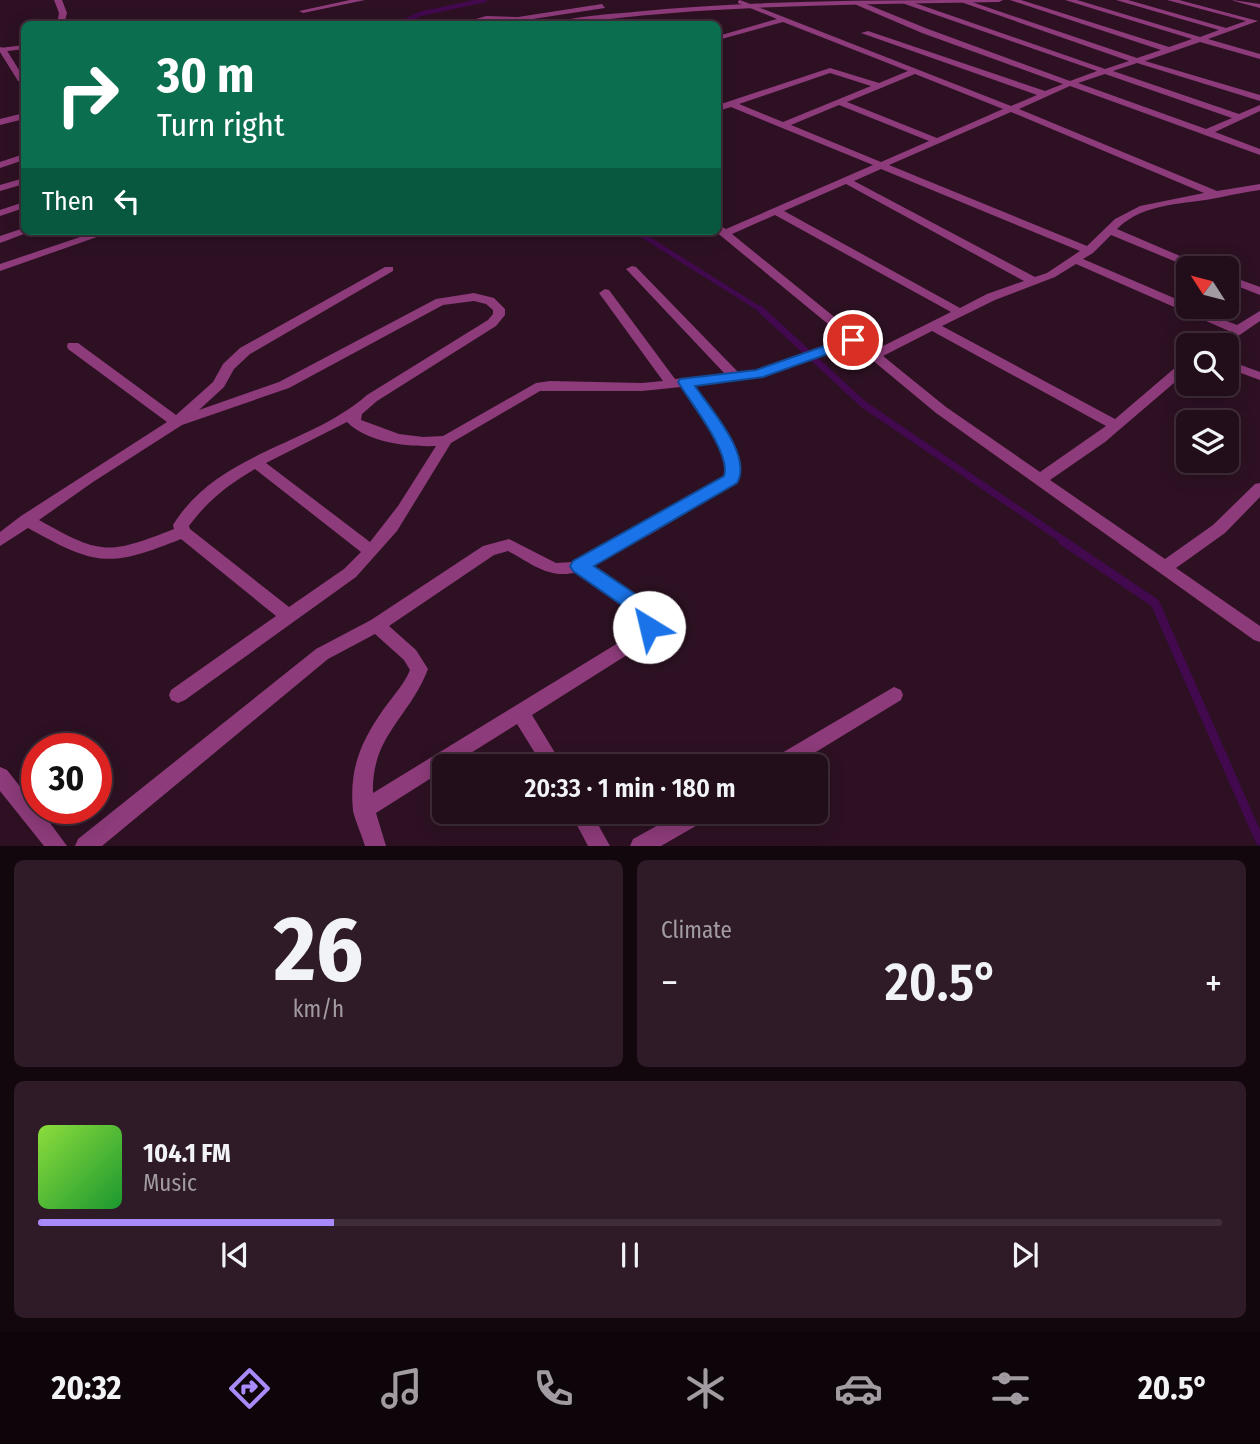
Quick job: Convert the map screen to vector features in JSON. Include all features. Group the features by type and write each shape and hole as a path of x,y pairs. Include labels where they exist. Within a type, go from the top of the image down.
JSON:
{"street":[{"path":"58,0 63,13 62,21"},
{"path":"296,0 303,11 304,21"},
{"path":"303,11 361,0"},
{"path":"635,5 743,1 906,3 999,0"},
{"path":"1014,0 1170,50"},
{"path":"1069,0 1260,57"},
{"path":"1120,0 1226,30"},
{"path":"1171,0 1256,22"},
{"path":"1236,0 1260,6"},
{"path":"743,1 862,52 1095,141 1218,195"},
{"path":"959,1 1138,61 1260,98"},
{"path":"856,3 1260,152"},
{"path":"906,3 1239,117"},
{"path":"429,21 520,19 614,5"},
{"path":"571,21 673,5"},
{"path":"520,19 524,21"},
{"path":"721,36 783,20"},
{"path":"721,230 776,211 1071,83 1256,22"},
{"path":"910,33 921,29"},
{"path":"865,33 1044,94"},
{"path":"862,52 899,37"},
{"path":"21,47 1,49 21,79"},
{"path":"721,107 830,70 879,86"},
{"path":"783,125 914,72"},
{"path":"839,102 937,141"},
{"path":"732,104 884,164 1089,251"},
{"path":"1206,133 1260,108"},
{"path":"0,122 21,117"},
{"path":"0,164 21,158"},
{"path":"846,180 1035,282"},
{"path":"0,188 21,182"},
{"path":"873,356 991,297 1035,282 1089,251 1119,221 1144,208 1176,200 1260,187"},
{"path":"0,213 21,206"},
{"path":"776,211 959,312"},
{"path":"721,230 941,410 1260,635"},
{"path":"1109,230 1176,257"},
{"path":"0,240 21,233"},
{"path":"0,268 97,235"},
{"path":"1075,260 1238,330"},
{"path":"0,540 177,422 219,384 228,367 245,351 389,269"},
{"path":"632,269 735,377"},
{"path":"1239,283 1260,291"},
{"path":"85,845 322,654 377,625 489,550 501,545 523,551 555,569 567,570 579,566 731,479 735,472 734,461 728,448 605,293"},
{"path":"177,422 284,385 440,302 474,297 490,301 499,309 499,315 492,323 372,398 355,413 257,463 201,499 181,524 183,532 289,617"},
{"path":"1234,333 1260,315"},
{"path":"932,326 1115,425"},
{"path":"355,413 354,422 366,429 414,442 446,440 536,387 642,387 758,374 853,340"},
{"path":"73,346 177,422"},
{"path":"1239,368 1260,376"},
{"path":"1040,480 1115,425 1176,375"},
{"path":"178,695 350,573 371,552 414,496 446,440"},
{"path":"257,463 371,552"},
{"path":"1164,568 1219,529 1260,488"},
{"path":"27,520 76,546 101,554 133,550 183,532"},
{"path":"363,810 632,642 649,627 649,619 640,608 579,566"},
{"path":"376,845 363,810 361,774 373,738 413,688 419,668 410,655 377,625"},
{"path":"797,754 894,695"},
{"path":"520,712 546,754"},
{"path":"0,776 57,845"},
{"path":"587,824 600,845"},
{"path":"640,845 679,824"}],"waterway":[{"path":"405,21 420,14 485,0"},
{"path":"642,235 760,309"},
{"path":"760,309 863,404 1066,542"},
{"path":"1063,541 1155,603 1260,841"}],"route":[{"path":"649,627 649,619 640,608 579,566 731,479 735,472 734,461 728,448 685,382 758,374 853,340"}]}
